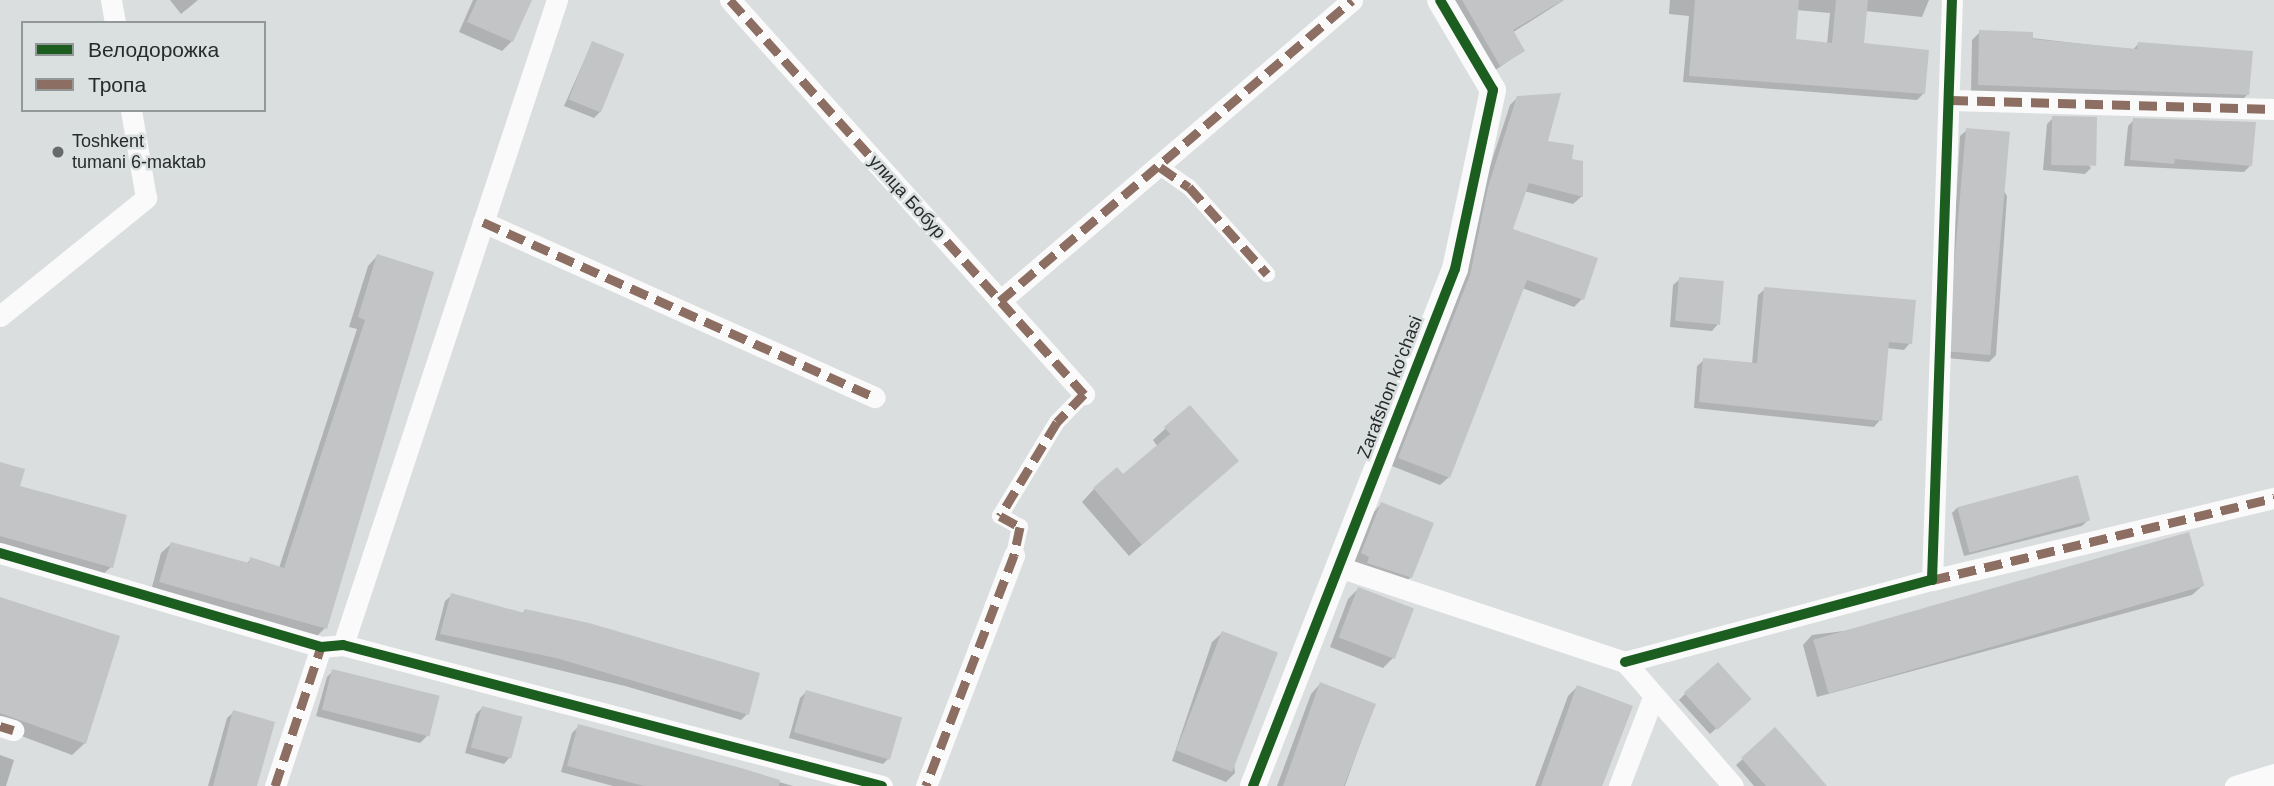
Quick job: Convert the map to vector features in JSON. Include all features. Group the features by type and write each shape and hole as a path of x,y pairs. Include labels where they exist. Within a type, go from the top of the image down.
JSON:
{"street":[{"path":"111,0 115,21"},
{"path":"275,786 332,646 483,222 557,0"},
{"name":"улица Бобур","path":"730,0 1084,394"},
{"path":"1000,301 1160,167 1352,0"},
{"name":"Zarafshon ko'chasi","path":"1253,786 1455,269 1493,90 1440,0"},
{"path":"1932,580 1952,0"},
{"path":"1950,100 2274,109"},
{"path":"0,316 146,198 131,112"},
{"path":"1160,167 1189,187 1267,274"},
{"path":"483,222 874,397"},
{"path":"926,786 1014,555 1020,527 1000,516 1057,422 1084,394"},
{"path":"1625,662 1932,580 2274,498"},
{"path":"0,552 332,646 882,786"},
{"path":"1339,567 1625,662 1733,786"},
{"path":"1619,786 1654,695"},
{"path":"2235,786 2274,774"}],"building":[{"path":"477,0 532,0 513,42 467,22"},
{"path":"1462,0 1563,0 1513,30 1525,51 1500,66"},
{"path":"1695,0 1799,0 1796,39 1832,43 1836,0 1868,0 1864,43 1929,50 1925,94 1689,76"},
{"path":"1979,30 2033,32 2033,39 2137,49 2138,42 2253,51 2249,95 1978,85"},
{"path":"592,41 624,54 601,113 568,99"},
{"path":"1561,93 1548,141 1574,145 1572,159 1583,161 1583,197 1529,183 1513,229 1598,258 1584,300 1527,280 1450,478 1398,458 1470,275 1488,187 1517,96"},
{"path":"2052,116 2097,117 2096,166 2051,165"},
{"path":"2133,118 2256,122 2252,166 2175,159 2174,164 2130,160"},
{"path":"1966,128 2010,132 1990,355 1946,351"},
{"path":"377,254 434,272 327,629 159,582 171,542 249,563 250,557 284,568 365,320 358,317"},
{"path":"1679,277 1724,281 1720,325 1675,321"},
{"path":"1764,287 1916,300 1912,344 1889,342 1882,421 1699,402 1703,358 1757,363"},
{"path":"1190,405 1239,461 1142,545 1093,488 1117,467 1123,474 1170,434 1164,427"},
{"path":"0,462 25,469 20,486 127,515 113,568 0,536"},
{"path":"2078,475 2090,520 1969,553 1957,507"},
{"path":"1381,502 1434,523 1412,578 1367,563 1369,557 1361,553"},
{"path":"2189,532 2204,586 1829,694 1813,640"},
{"path":"1358,587 1414,609 1395,659 1339,637"},
{"path":"451,593 524,613 525,609 589,623 760,673 749,715 556,658 440,634"},
{"path":"0,597 120,636 86,744 0,713"},
{"path":"1222,631 1278,653 1232,772 1176,750"},
{"path":"1718,662 1751,699 1717,730 1684,693"},
{"path":"332,669 440,696 430,737 322,710"},
{"path":"1320,682 1376,704 1344,786 1283,786"},
{"path":"1577,685 1633,706 1602,786 1541,786"},
{"path":"806,690 902,718 890,760 794,732"},
{"path":"482,706 523,717 511,758 471,748"},
{"path":"233,710 275,722 257,786 213,786"},
{"path":"578,724 780,780 779,786 644,786 567,766"},
{"path":"1775,727 1827,786 1766,786 1741,758"}],"marked path":[{"path":"730,0 1084,394 1057,422 1000,516 1020,527 1014,555 926,786"},
{"path":"1000,301 1352,0"},
{"path":"1950,100 2274,109"},
{"path":"1160,167 1189,187 1267,274"},
{"path":"483,222 875,397"},
{"path":"1932,580 2274,498"},
{"path":"275,786 321,647"},
{"path":"0,726 13,730"}],"cycle path":[{"path":"1253,786 1455,269 1493,90 1440,0"},
{"path":"1625,662 1932,580 1952,0"},
{"path":"0,553 321,647 343,645 882,786"}],"place":[{"name":"Toshkent tumani 6-maktab","path":"58,152"}]}
